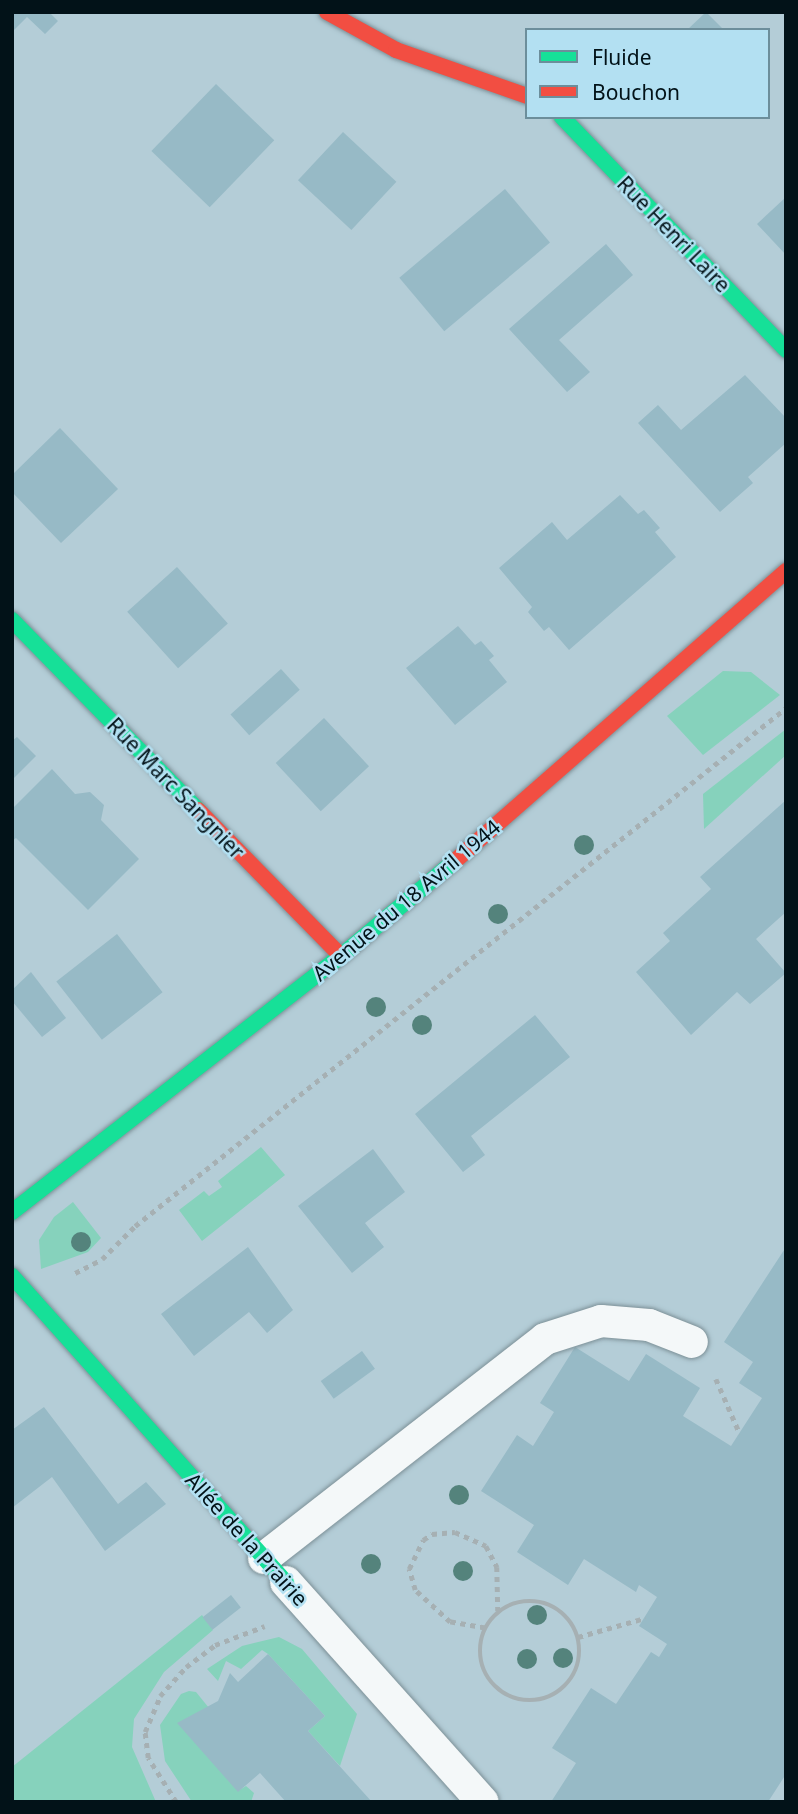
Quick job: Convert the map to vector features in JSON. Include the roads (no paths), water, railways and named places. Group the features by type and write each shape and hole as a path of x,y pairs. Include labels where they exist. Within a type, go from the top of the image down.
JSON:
{"street":[{"path":"327,12 396,50 525,95"},
{"name":"Rue Henri Laire","path":"564,119 786,350"},
{"name":"Avenue du 18 Avril 1944","path":"12,1212 341,956 551,779 786,571"},
{"name":"Rue Marc Sangnier","path":"12,620 341,956"},
{"name":"Allée de la Prairie","path":"12,1276 295,1592"}],"lane":[{"path":"264,1558 545,1339 601,1321 649,1325 692,1342"},
{"name":"Allée de la Prairie","path":"295,1592 483,1802"}]}
